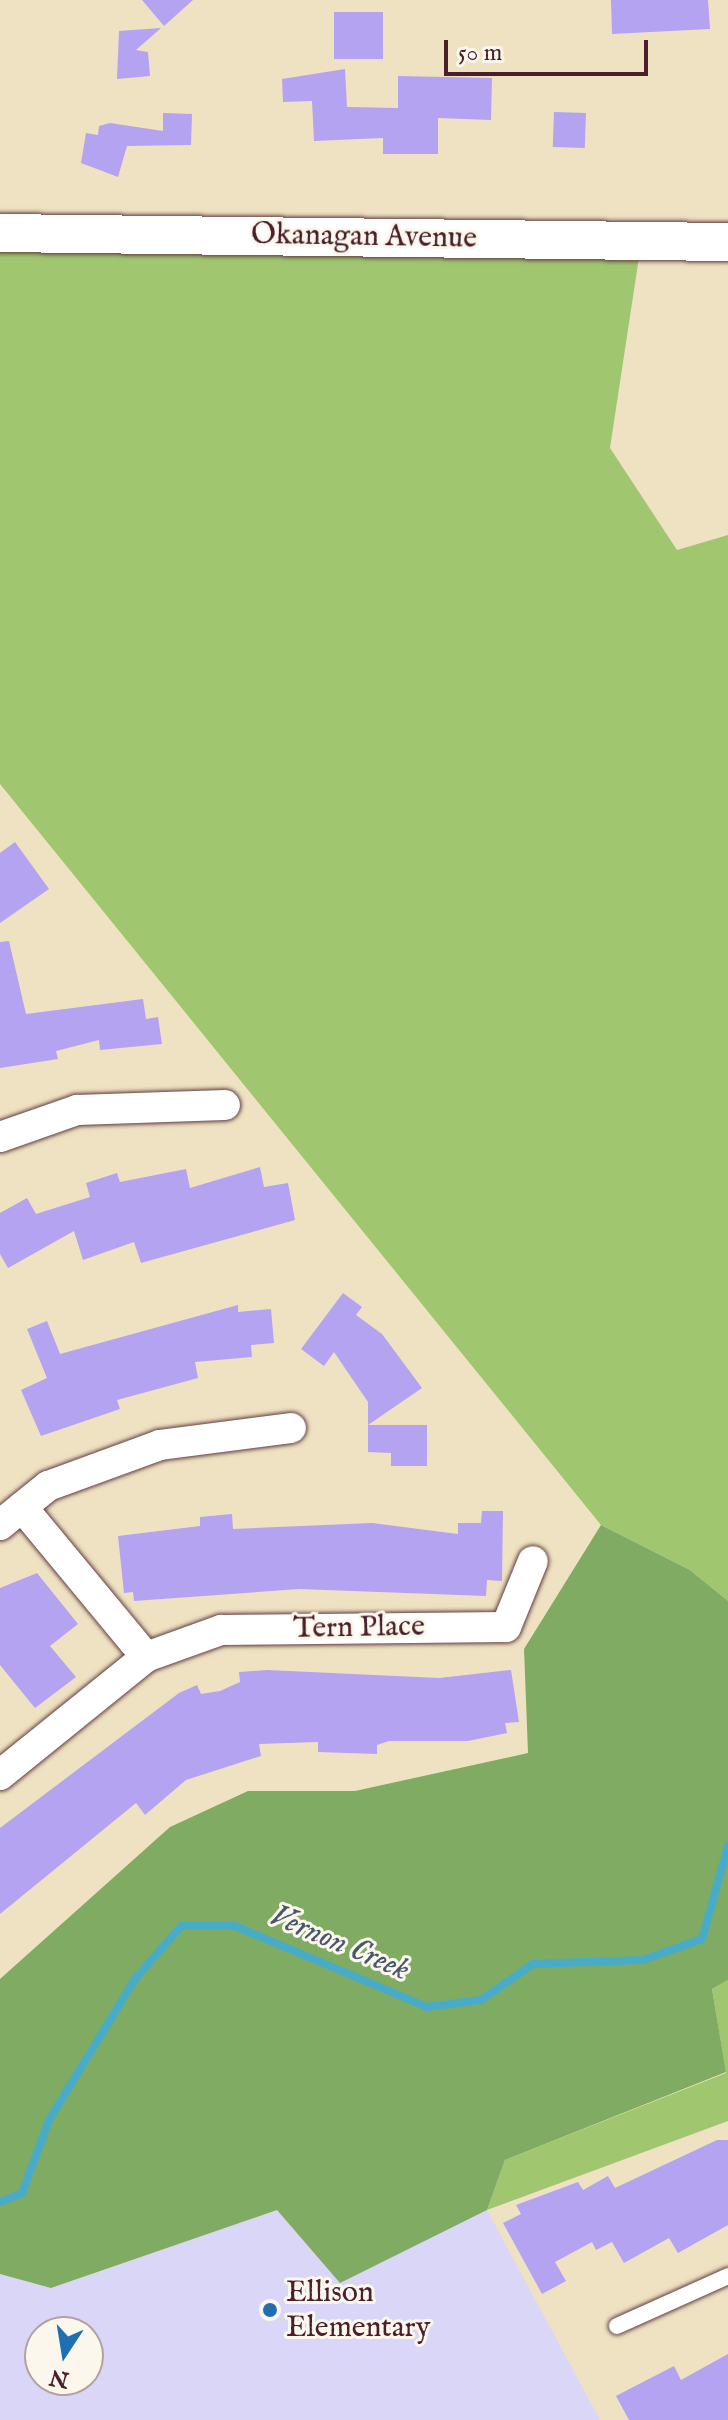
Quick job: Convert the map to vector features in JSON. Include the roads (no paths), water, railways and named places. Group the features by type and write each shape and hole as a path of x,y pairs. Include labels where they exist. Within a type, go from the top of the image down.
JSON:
{"street":[{"name":"Okanagan Avenue","path":"0,233 728,242"},
{"path":"0,1137 77,1110 225,1105"},
{"path":"146,1657 11,1516 48,1486 160,1445 291,1428"},
{"name":"Tern Place","path":"0,1775 146,1657 221,1630 506,1627 533,1561"}],"lane":[{"path":"617,2326 728,2276"}],"waterway":[{"name":"Vernon Creek","path":"0,2202 22,2193 49,2120 135,1979 181,1926 235,1926 427,2007 481,2000 533,1964 643,1960 702,1939 728,1846"}],"place":[{"name":"Ellison Elementary","path":"270,2310"}]}
